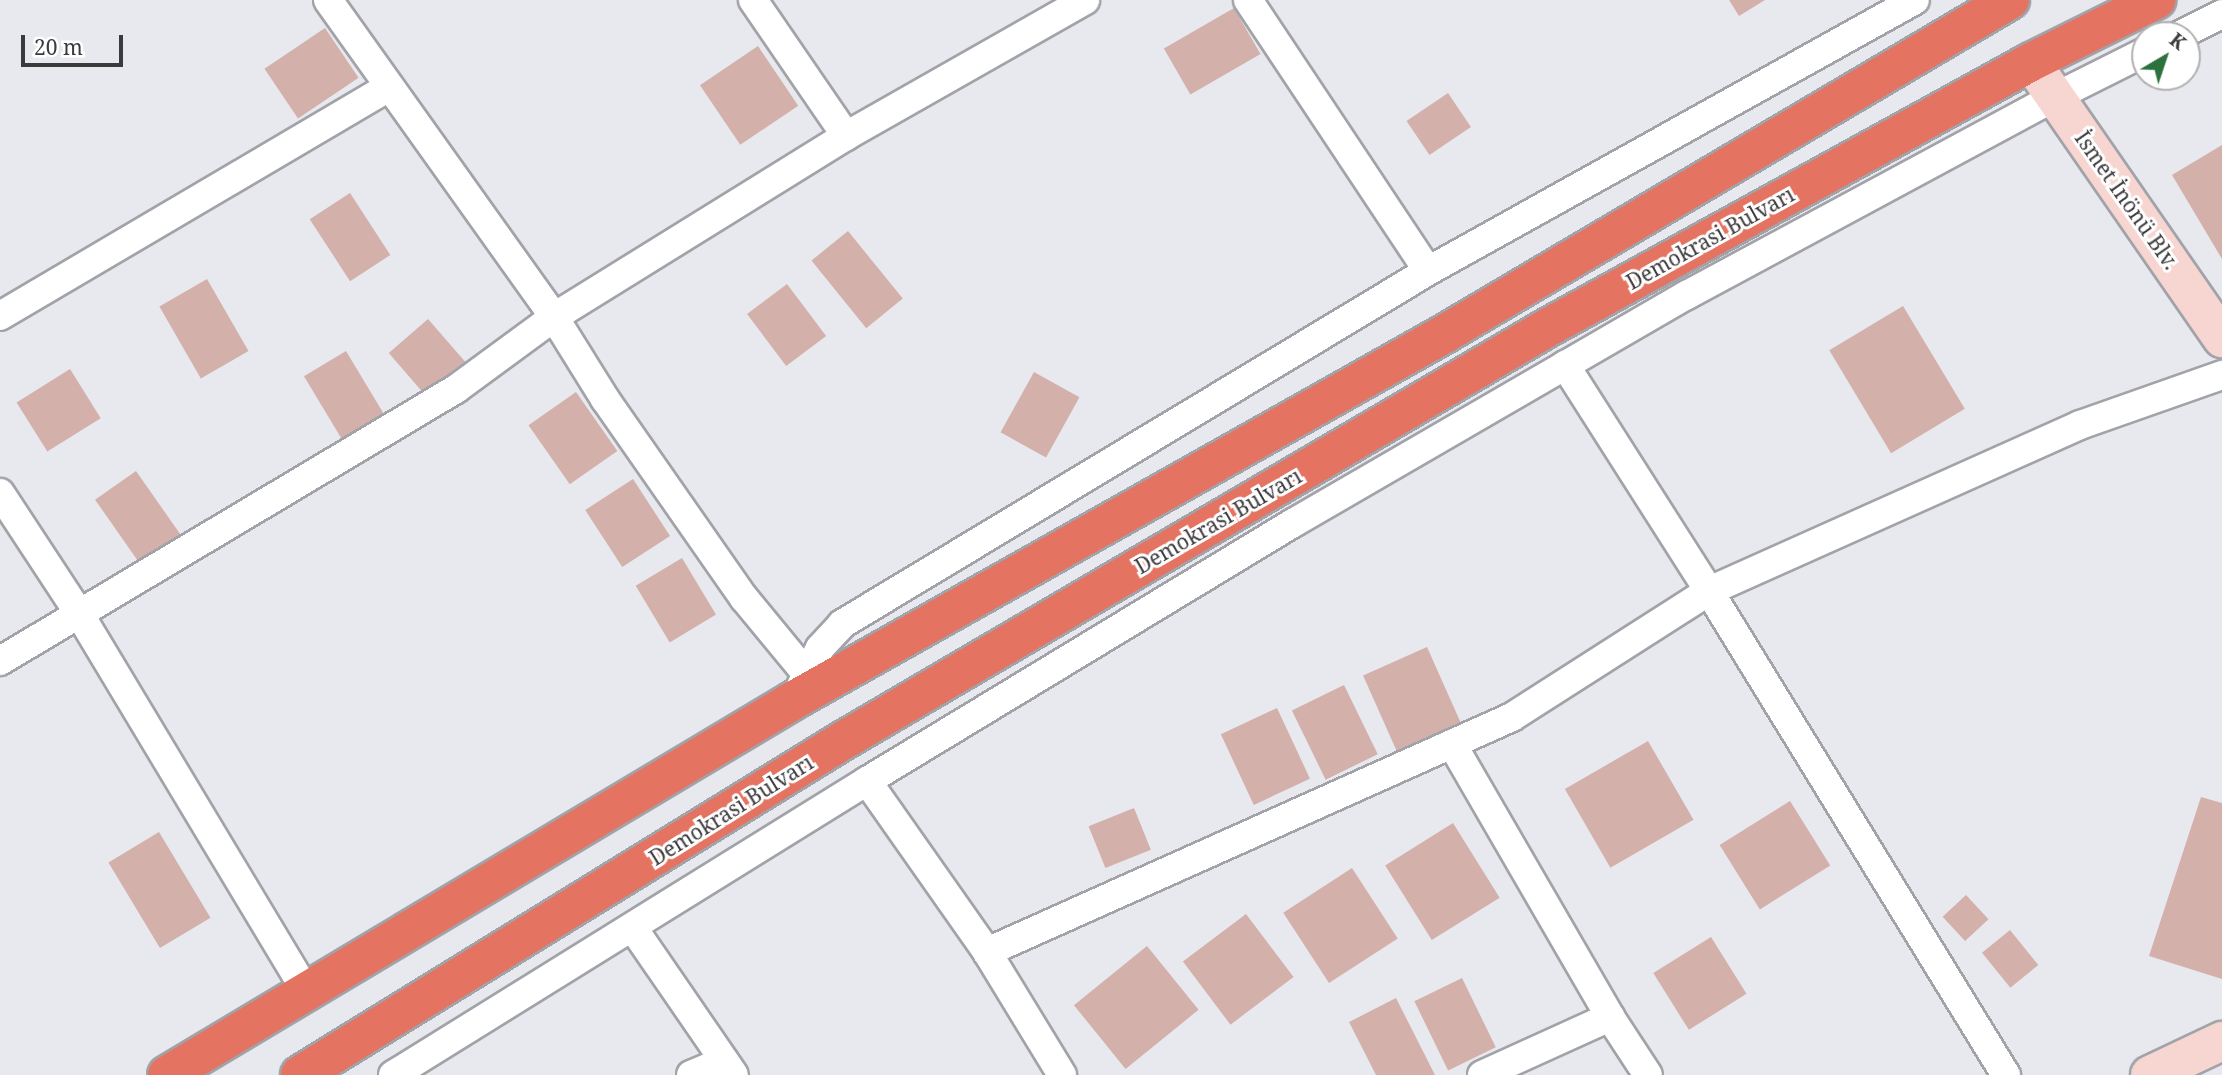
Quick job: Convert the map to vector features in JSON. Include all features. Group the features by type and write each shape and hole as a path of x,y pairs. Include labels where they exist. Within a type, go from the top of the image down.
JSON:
{"highway":[{"path":"167,1075 800,686 1446,333 2010,0"},
{"name":"Demokrasi Bulvarı","path":"300,1075 844,740 1547,328 2031,62 2156,0"}],"main road":[{"name":"İsmet İnönü Blv.","path":"2031,62 2222,338"},
{"path":"2150,1075 2222,1041"}],"street":[{"path":"328,0 554,317 606,399 744,598 800,686 820,648 842,624 1428,271 1915,0"},
{"path":"753,0 846,136"},
{"path":"0,661 456,389 554,317 846,136 1085,0"},
{"path":"1248,0 1428,271"},
{"path":"2201,24 2222,14"},
{"path":"393,1075 867,781 1293,523 1687,295 2055,97 2131,59"},
{"path":"0,316 388,87"},
{"path":"1566,365 1709,591 2006,1075"},
{"path":"987,953 1512,717 1709,591 2080,425 2222,375"},
{"path":"0,493 80,615 305,990"},
{"path":"1452,744 1610,1017 1648,1075"},
{"path":"867,781 987,953 1062,1075"},
{"path":"633,928 729,1068 691,1075"},
{"path":"1482,1075 1610,1017"}],"building":[{"path":"1729,0 1765,0 1739,16"},
{"path":"1234,8 1260,54 1190,94 1164,48"},
{"path":"325,28 359,78 298,119 264,69"},
{"path":"758,46 798,106 740,145 700,85"},
{"path":"1448,93 1471,127 1429,155 1407,121"},
{"path":"2222,145 2222,259 2172,175"},
{"path":"350,193 390,255 350,281 310,219"},
{"path":"848,231 903,299 866,328 811,261"},
{"path":"207,279 248,351 201,378 159,306"},
{"path":"787,284 826,336 786,366 747,314"},
{"path":"1903,306 1965,409 1891,453 1829,350"},
{"path":"428,319 466,363 427,397 389,353"},
{"path":"346,351 386,417 344,442 304,376"},
{"path":"70,369 101,418 47,452 17,402"},
{"path":"1034,372 1079,397 1046,458 1001,432"},
{"path":"576,392 617,451 570,484 528,425"},
{"path":"136,471 184,540 143,568 95,500"},
{"path":"633,479 670,536 622,567 585,510"},
{"path":"682,558 716,615 670,642 636,586"},
{"path":"1427,647 1462,726 1398,754 1363,675"},
{"path":"1344,685 1378,754 1326,780 1292,710"},
{"path":"1277,708 1310,779 1254,805 1221,734"},
{"path":"1648,741 1694,820 1610,868 1565,789"},
{"path":"2201,797 2222,803 2222,979 2149,956"},
{"path":"1790,801 1830,865 1760,909 1720,845"},
{"path":"1134,808 1151,850 1105,868 1089,826"},
{"path":"1453,823 1500,898 1432,940 1385,865"},
{"path":"159,832 211,918 160,948 108,862"},
{"path":"1352,868 1398,938 1329,983 1283,913"},
{"path":"1966,895 1989,919 1965,941 1943,917"},
{"path":"1246,914 1294,977 1230,1025 1183,962"},
{"path":"2010,930 2038,965 2010,988 1982,953"},
{"path":"1711,937 1747,994 1689,1030 1653,973"},
{"path":"1147,946 1199,1010 1126,1069 1074,1005"},
{"path":"1462,978 1496,1047 1448,1070 1414,1001"},
{"path":"1396,998 1435,1075 1376,1075 1349,1022"}]}
